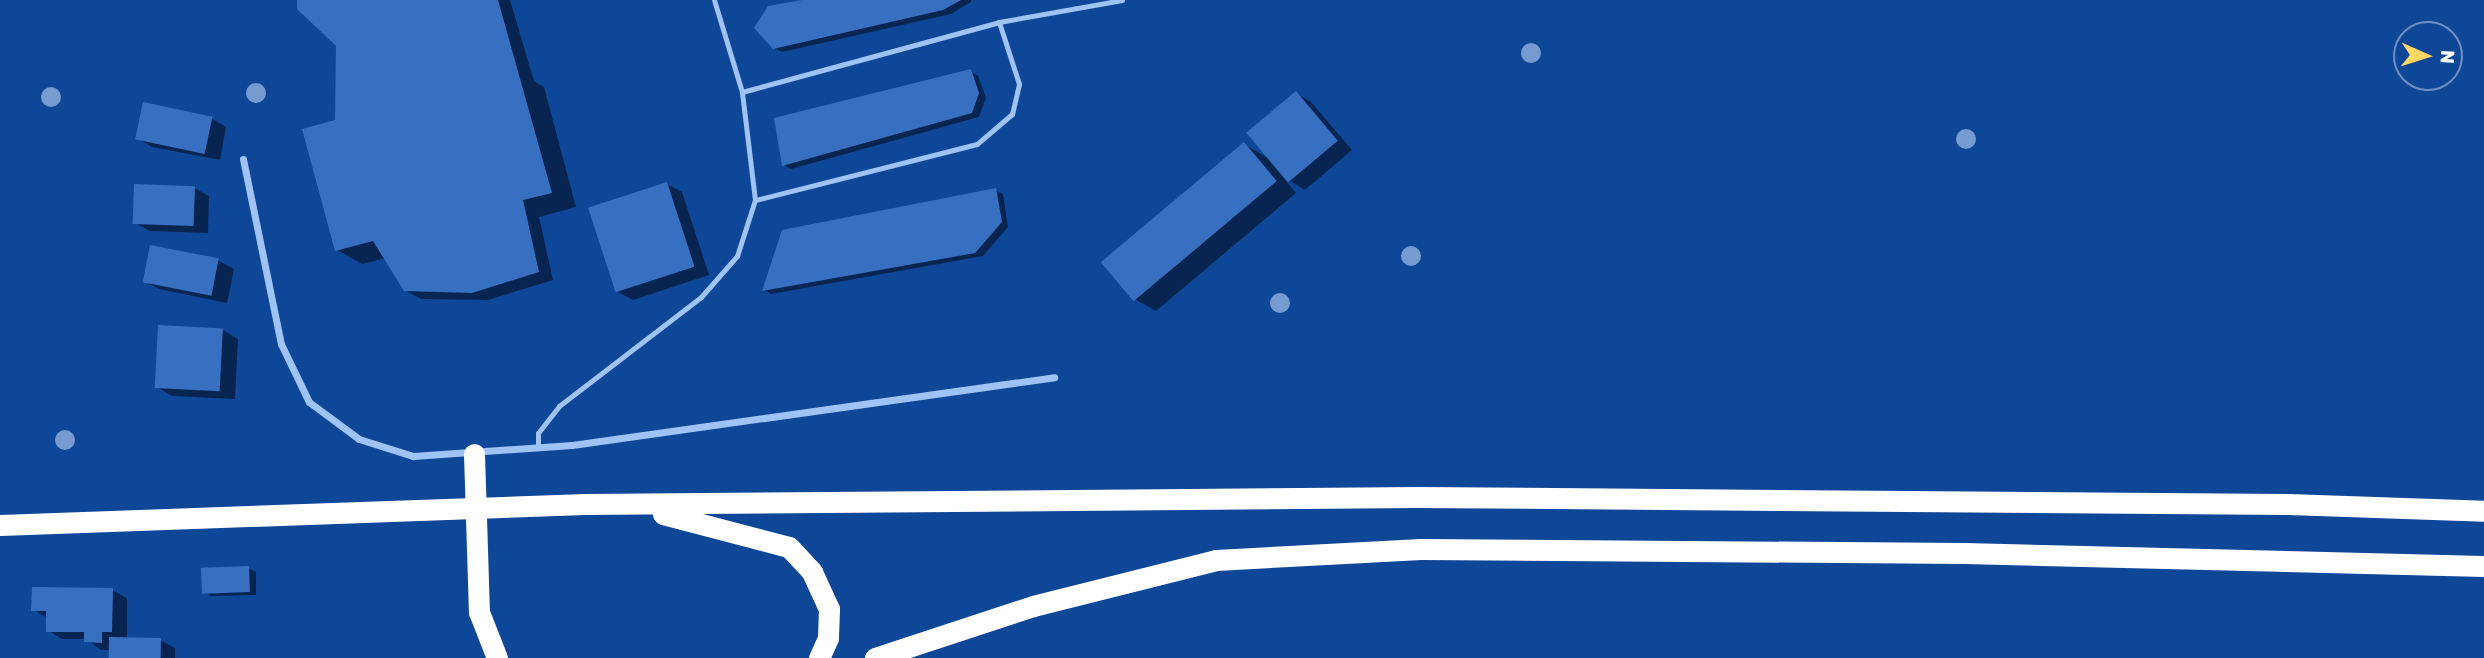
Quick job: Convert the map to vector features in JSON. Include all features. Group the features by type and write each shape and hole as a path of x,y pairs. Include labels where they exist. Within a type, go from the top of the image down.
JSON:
{"highway":[{"path":"474,454 479,612 497,658"},
{"path":"0,525 477,511 585,504 630,506 1416,497 2288,504 2484,511"},
{"path":"630,506 789,547 812,572 830,609 828,638 819,658"},
{"path":"875,658 1033,606 1216,560 1435,549 2045,554 2484,566"}],"street":[{"path":"243,159 281,344 309,401 370,443 413,456 538,448 1054,377"}],"lane":[{"path":"538,448 538,433 559,406 701,297 737,256 755,200 743,92 714,0"},
{"path":"743,92 999,22 1122,0"},
{"path":"755,200 976,144 1012,114 1019,84 999,22"}],"building":[{"path":"297,0 498,0 552,193 523,200 539,272 472,293 404,291 373,241 335,251 302,129 335,120 336,46 297,9"},
{"path":"802,0 961,0 943,10 773,49 754,28 768,6"},
{"path":"971,69 979,93 972,113 782,166 774,118"},
{"path":"1296,91 1338,141 1288,183 1246,133"},
{"path":"143,102 212,117 205,154 135,139"},
{"path":"1244,142 1277,181 1134,301 1101,262"},
{"path":"667,182 695,267 616,292 588,208"},
{"path":"134,184 195,186 194,226 133,224"},
{"path":"996,188 1002,222 975,253 762,291 782,230"},
{"path":"150,245 219,258 211,296 143,282"},
{"path":"158,325 223,328 220,391 155,388"},
{"path":"249,566 250,592 202,594 201,568"},
{"path":"32,587 113,588 112,632 102,632 102,643 84,642 84,632 46,632 46,611 31,611"},
{"path":"109,637 161,638 161,658 109,658"}]}
